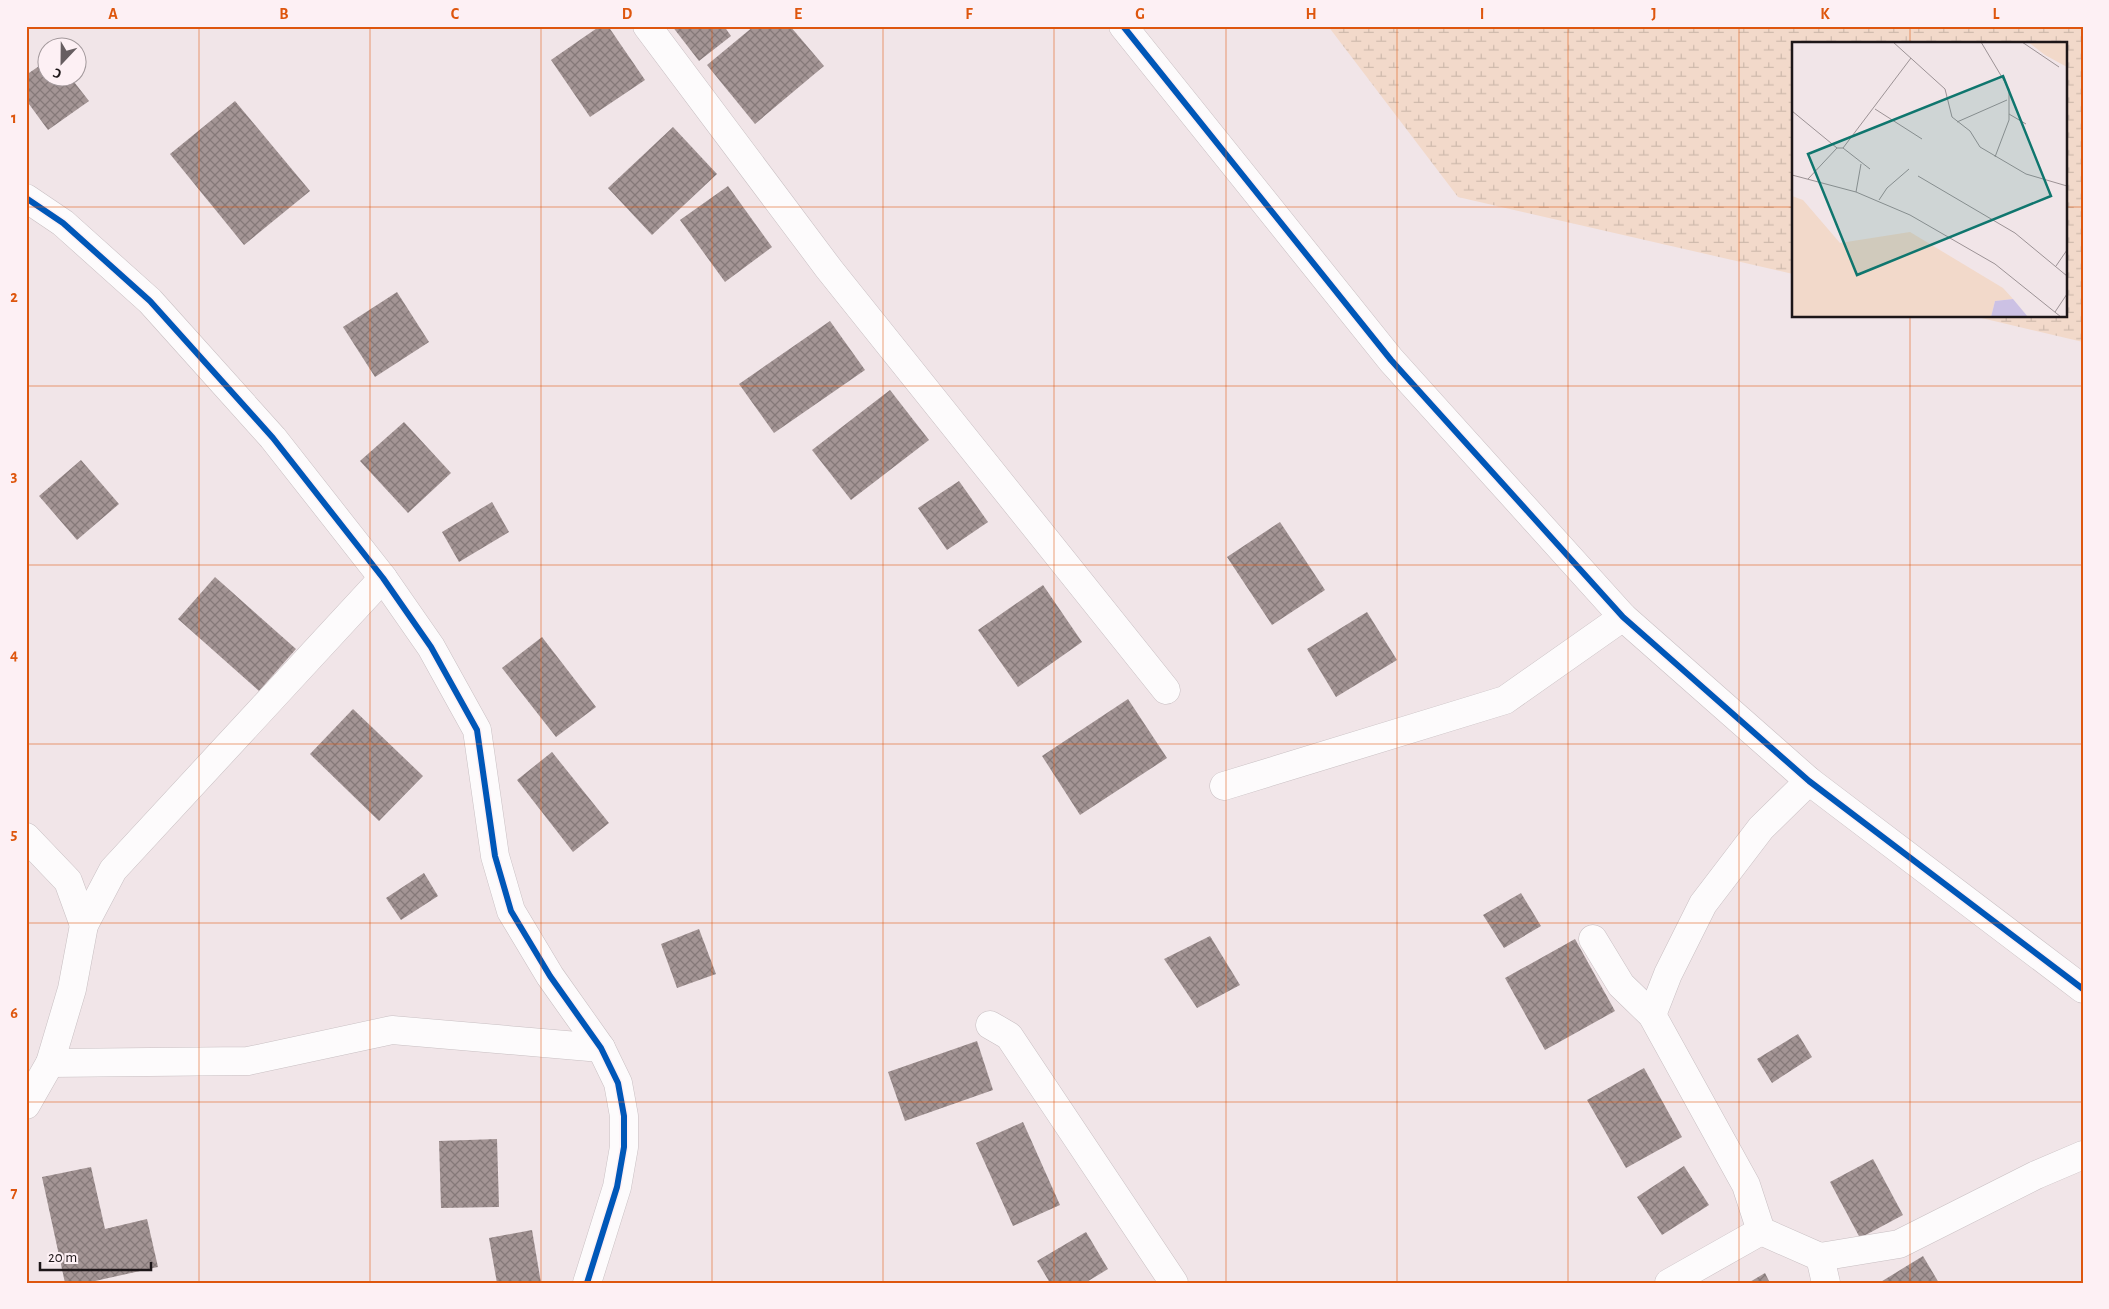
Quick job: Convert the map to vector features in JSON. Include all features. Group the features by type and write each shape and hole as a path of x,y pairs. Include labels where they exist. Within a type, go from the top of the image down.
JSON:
{"street":[{"path":"647,26 828,269 1166,690"},
{"path":"1123,26 1391,360 1623,617 1809,781 2083,989"},
{"path":"26,198 63,223 150,301 273,438 383,578 431,647 477,730 495,856 511,912 550,976 601,1048 618,1083 624,1116 624,1147 617,1187 587,1283"},
{"path":"26,1105 50,1063 72,989 84,925 113,870 383,578"},
{"path":"1224,786 1505,700 1623,617"},
{"path":"1652,1015 1668,974 1703,904 1761,828 1809,781"},
{"path":"26,837 68,882 84,925"},
{"path":"1593,939 1621,985 1652,1015 1746,1185 1761,1231 1823,1270 1899,1244 2036,1175 2083,1155"},
{"path":"990,1025 1009,1036 1174,1283"},
{"path":"50,1063 248,1061 392,1030 601,1048"},
{"path":"1669,1283 1761,1231"}],"green space":[{"path":"1328,26 2083,26 2083,342 1981,318 2066,318 2066,42 1792,42 1792,274 1458,197"}],"building":[{"path":"600,26 608,26 645,80 590,117 551,60"},
{"path":"672,26 724,26 731,36 699,61"},
{"path":"754,26 790,26 824,66 755,124 707,65"},
{"path":"38,67 38,88 79,88 89,101 48,130 26,100 26,75"},
{"path":"235,101 310,191 244,245 170,154"},
{"path":"673,127 717,174 652,235 608,188"},
{"path":"728,186 772,247 725,282 680,220"},
{"path":"397,292 429,342 375,377 343,327"},
{"path":"830,321 865,370 774,433 739,384"},
{"path":"890,390 929,440 851,500 812,450"},
{"path":"404,422 451,473 408,513 360,461"},
{"path":"81,460 119,504 77,540 39,496"},
{"path":"959,481 988,522 947,550 918,508"},
{"path":"492,502 509,532 459,562 442,532"},
{"path":"1280,522 1325,590 1272,625 1227,557"},
{"path":"215,577 296,649 259,691 178,619"},
{"path":"1043,585 1082,642 1018,687 978,630"},
{"path":"1367,612 1397,660 1336,697 1307,649"},
{"path":"542,637 596,707 556,737 502,668"},
{"path":"1128,699 1167,758 1080,815 1042,756"},
{"path":"353,709 423,776 379,821 310,754"},
{"path":"552,752 609,823 573,852 517,780"},
{"path":"424,873 438,896 401,920 386,898"},
{"path":"1521,893 1541,926 1504,948 1483,915"},
{"path":"699,929 716,974 677,988 661,944"},
{"path":"1210,936 1240,985 1197,1008 1164,959"},
{"path":"1575,939 1615,1011 1545,1050 1505,978"},
{"path":"1798,1034 1812,1057 1772,1083 1757,1059"},
{"path":"977,1041 993,1090 905,1121 888,1072"},
{"path":"1644,1068 1682,1137 1626,1168 1587,1100"},
{"path":"1023,1122 1060,1205 1013,1226 976,1143"},
{"path":"497,1139 499,1207 441,1208 439,1141"},
{"path":"1873,1159 1903,1215 1860,1238 1830,1182"},
{"path":"1684,1166 1709,1205 1662,1235 1637,1197"},
{"path":"91,1167 105,1229 147,1219 158,1267 86,1283 65,1283 42,1177"},
{"path":"532,1230 541,1283 497,1283 489,1238"},
{"path":"1086,1232 1108,1269 1085,1283 1050,1283 1037,1261"},
{"path":"1923,1256 1939,1283 1879,1283"},
{"path":"1765,1273 1770,1283 1748,1283"}],"cycle path":[{"path":"1123,26 1391,360 1623,617 1809,781 2083,989"},
{"path":"26,198 63,223 150,301 273,438 383,578 431,647 477,730 495,856 511,911 550,976 601,1048 618,1083 624,1116 624,1147 617,1187 587,1283"}]}
